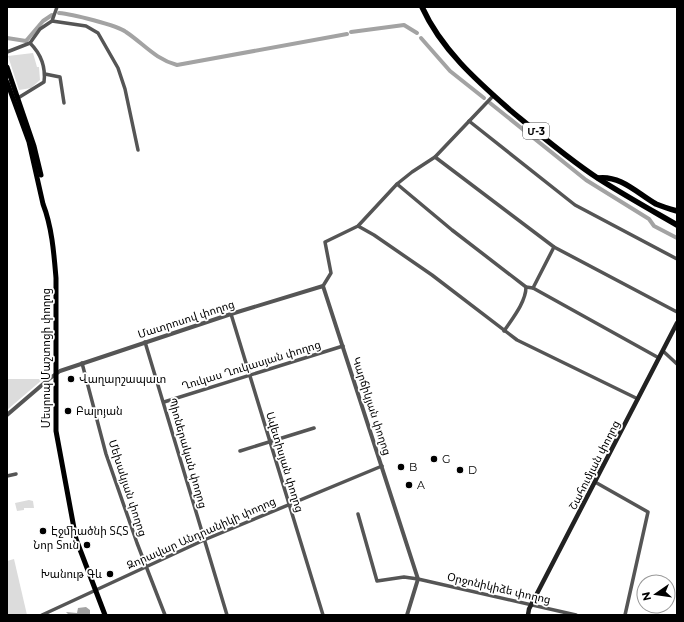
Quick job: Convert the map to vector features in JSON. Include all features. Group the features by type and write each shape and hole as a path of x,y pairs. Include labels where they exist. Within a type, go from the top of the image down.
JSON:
{"highway":[{"name":"Մ-3","path":"422,7 440,40 494,95 543,138 598,178 677,225"},
{"path":"598,178 608,177 616,180 657,204 677,211"}],"main road":[{"path":"7,67 37,158 47,213"},
{"path":"7,82 29,142 43,204 47,213"},
{"name":"Մեսրոպ Մաշտոցի փողոց","path":"47,213 56,278 56,431 76,541 106,615"},
{"name":"Շահումյան փողոց","path":"528,615 531,605 677,323"}],"street":[{"path":"7,52 30,43 40,29 52,21 57,7"},
{"path":"52,21 86,26 98,33 115,63 125,88 138,150"},
{"path":"18,98 44,82 45,74 41,54 30,43"},
{"path":"45,74 60,77 64,103"},
{"path":"323,286 331,273 325,242 358,226 397,184 435,157 494,95"},
{"path":"469,121 575,205 677,258"},
{"path":"435,157 554,247 677,312"},
{"path":"397,184 452,230 526,287 533,288 659,358"},
{"path":"358,226 374,235 432,275 517,340 638,398"},
{"path":"533,288 554,247"},
{"name":"Մատրոսով փողոց","path":"7,415 56,374 82,363 231,314 323,286"},
{"name":"Կարճիկյան փողոց","path":"323,286 418,579"},
{"path":"504,331 520,306 526,292 526,287"},
{"name":"Ավետիսյան փողոց","path":"231,314 322,615"},
{"name":"Պիոներական փողոց","path":"145,342 227,615"},
{"name":"Ղուկաս Ղուկասյան փողոց","path":"164,402 343,346"},
{"path":"662,351 677,364"},
{"name":"Մեխակյան փողոց","path":"82,363 106,454 146,567 165,615"},
{"path":"240,451 314,428"},
{"name":"Զորավար Անդրանիկի փողոց","path":"42,615 204,540 382,466"},
{"path":"7,476 16,474"},
{"path":"595,482 648,512 625,615"},
{"name":"Օրջոնիկիձե փողոց","path":"358,514 377,581 404,577 418,579 576,615"},
{"path":"408,615 418,579"}],"shaded area":[{"path":"33,53 37,67 39,67 40,80 31,88 19,90 8,56"},
{"path":"7,379 43,379 7,410"},
{"path":"29,500 33,501 34,508 24,508 24,510 17,511 15,503"},
{"path":"14,559 27,615 7,615 7,561"},
{"path":"86,607 90,610 90,615 69,615 66,612 77,613 78,608"}],"waterway":[{"path":"59,13 94,20 121,29 162,59 177,65 347,34"},
{"path":"7,38 26,41 43,21 52,15"},
{"path":"351,32 404,25 417,33"},
{"path":"421,38 450,71 484,98"},
{"path":"490,103 586,180 649,219 654,226 677,238"}],"place":[{"name":"Վաղարշապատ","path":"71,379"},
{"name":"Բալոյան","path":"68,411"},
{"name":"G","path":"434,459"},
{"name":"B","path":"401,467"},
{"name":"D","path":"460,470"},
{"name":"A","path":"409,485"},
{"name":"Էջմիածնի ՏՀՏ","path":"43,531"},
{"name":"Նոր Տուն","path":"87,545"},
{"name":"Խանութ Գև","path":"110,574"}]}
